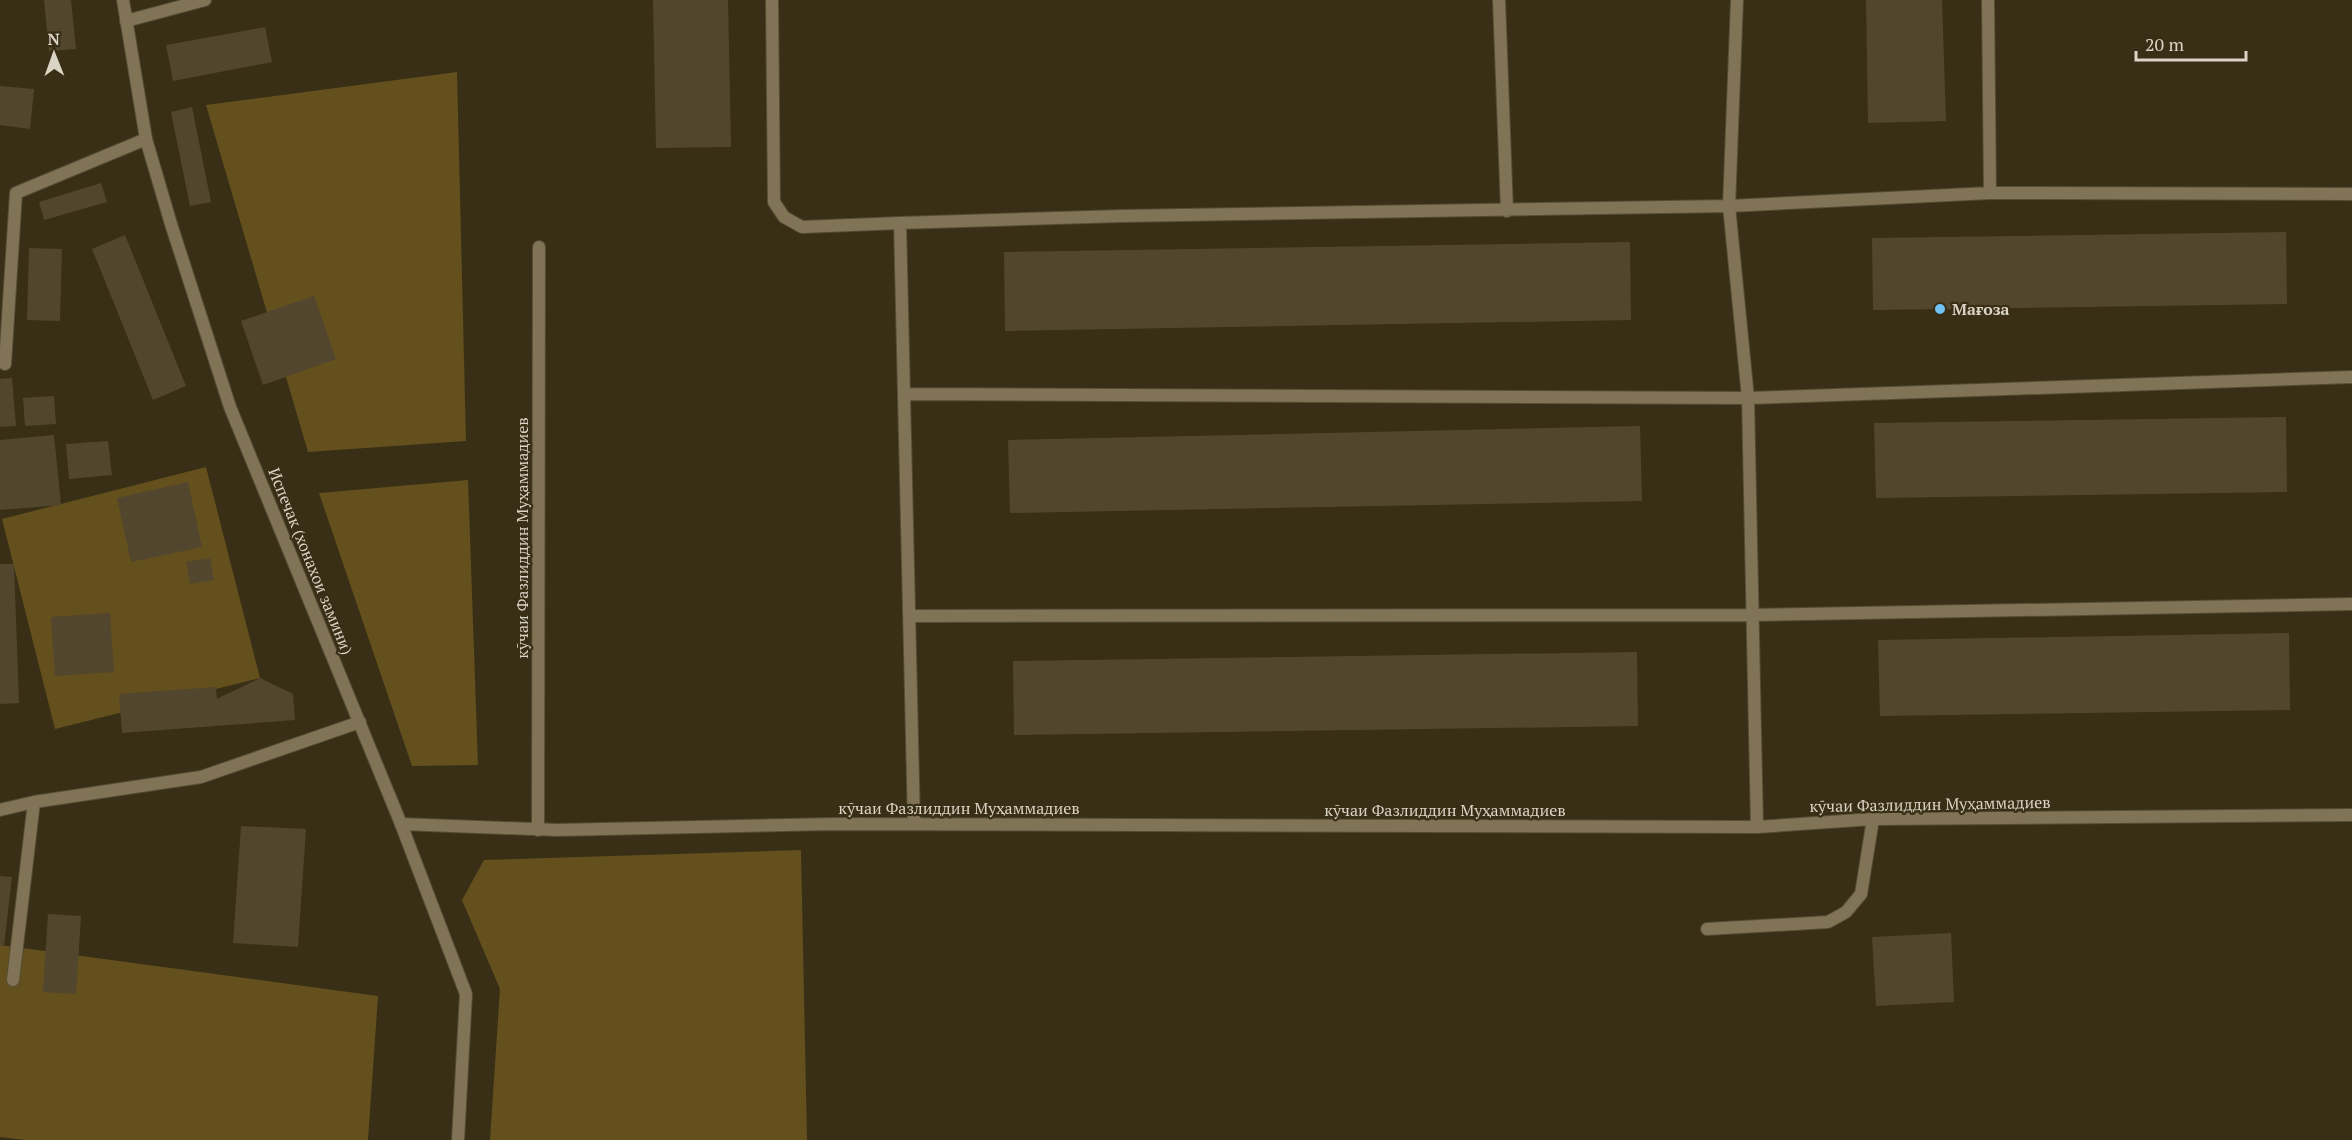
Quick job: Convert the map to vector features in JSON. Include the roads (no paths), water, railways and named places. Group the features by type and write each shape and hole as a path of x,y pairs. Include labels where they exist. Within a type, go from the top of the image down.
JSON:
{"street":[{"name":"Испечак (хонахои замини)","path":"123,0 146,139 230,407 360,722 466,994 459,1134"},
{"path":"126,21 205,0"},
{"path":"772,0 774,202 784,217 802,227 1121,216 1729,206 1990,193 2352,194"},
{"path":"1499,0 1507,211"},
{"path":"1737,0 1729,206 1748,398 1756,826"},
{"path":"1988,0 1990,193"},
{"path":"5,364 16,193 146,139"},
{"path":"900,223 914,824"},
{"name":"кӯчаи Фазлиддин Муҳаммадиев","path":"538,830 539,247"},
{"path":"905,394 1748,398 2352,377"},
{"path":"910,616 1753,615 2352,604"},
{"path":"0,810 34,802 201,777 360,722"},
{"path":"13,980 34,802"},
{"name":"кӯчаи Фазлиддин Муҳаммадиев","path":"401,824 538,830 914,824 1756,826 1873,819 2352,815"},
{"path":"1707,929 1828,922 1846,912 1861,894 1873,819"}],"place":[{"name":"Мағоза","path":"1940,309"}]}
